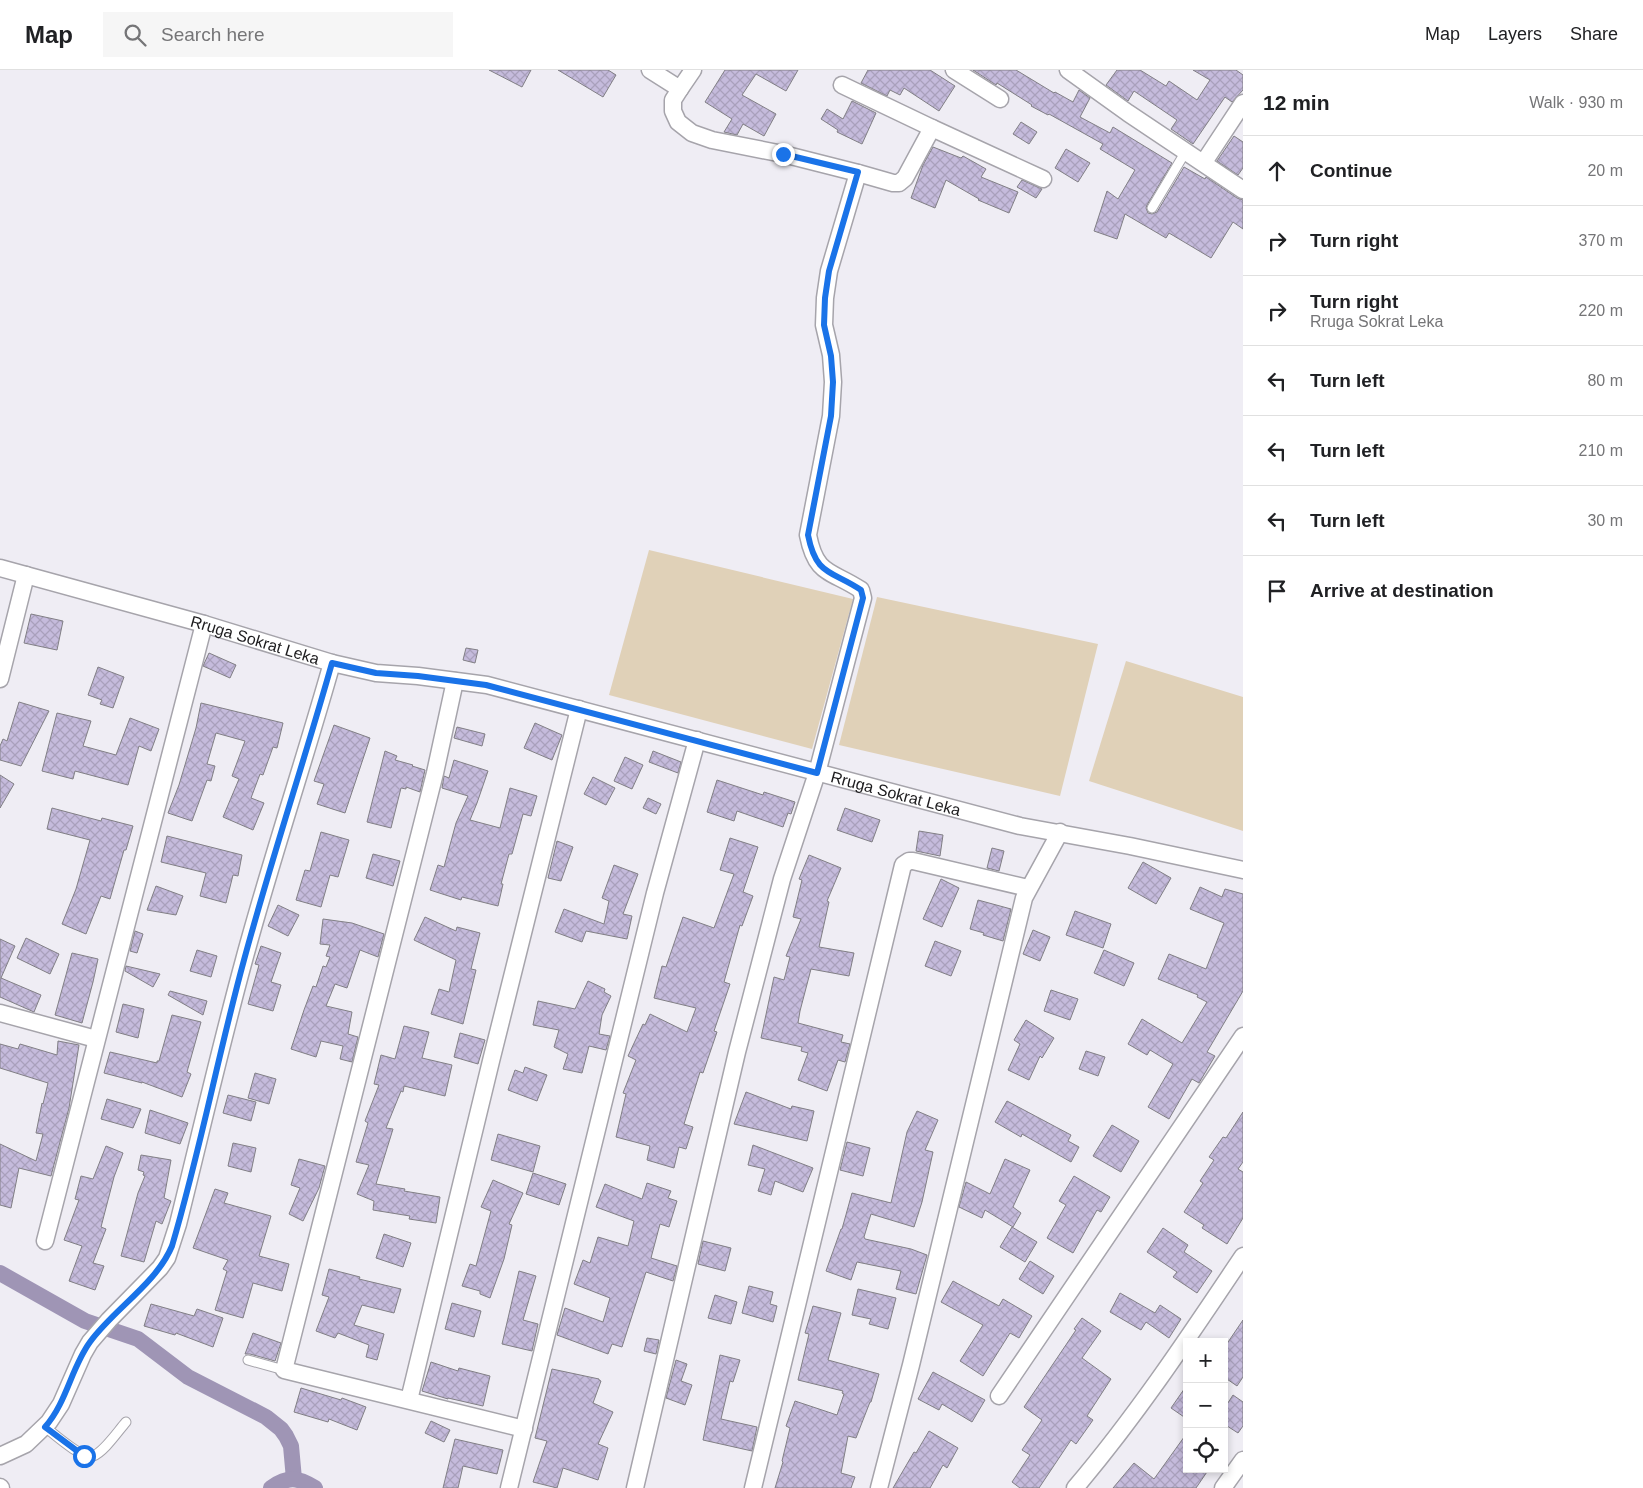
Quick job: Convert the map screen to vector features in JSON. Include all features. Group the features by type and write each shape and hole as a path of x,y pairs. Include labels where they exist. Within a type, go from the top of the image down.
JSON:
{"street":[{"path":"650,70 680,89"},
{"path":"692,70 673,100 673,111 678,122 692,133 712,140 783,154 856,179 899,183 905,178 932,128"},
{"path":"954,70 1000,99"},
{"path":"1068,70 1128,113 1204,162 1243,190"},
{"path":"842,85 1043,179"},
{"path":"1204,162 1243,102"},
{"path":"635,1488 737,1052 782,879 817,773 863,598 861,590 828,572 818,564 811,552 808,535 831,416 833,382 831,356 824,325 825,298 829,271 856,179"},
{"name":"Rruga Sokrat Leka","path":"0,568 204,624 332,663 376,673 486,685 1020,826 1192,858 1243,870"},
{"path":"0,679 26,575"},
{"path":"45,1241 204,624"},
{"path":"0,1456 26,1444 45,1427 61,1404 83,1354 97,1334 160,1268 167,1258 172,1246 266,880 309,744 332,663"},
{"path":"455,681 435,772 284,1370 524,1429"},
{"path":"409,1400 579,709"},
{"path":"509,1488 655,893 697,740"},
{"path":"879,1488 913,1356 1024,898 1060,832"},
{"path":"753,1488 903,866 909,861 913,861 1028,888"},
{"path":"0,1013 96,1039"},
{"path":"999,1396 1243,1036"},
{"path":"1075,1488 1146,1395 1243,1256"},
{"path":"1223,1488 1243,1460"}],"lane":[{"path":"1152,208 1186,151"},
{"path":"248,1360 284,1370"},
{"path":"45,1427 84,1456 92,1457 100,1452 126,1422"}],"shaded area":[{"path":"649,550 853,599 812,749 609,695"},
{"path":"877,597 1098,644 1060,796 839,745"},
{"path":"1126,661 1243,697 1243,831 1089,781"}],"building":[{"path":"489,70 531,70 522,87"},
{"path":"558,70 608,70 616,75 603,97"},
{"path":"725,70 798,70 786,91 756,74 742,95 776,114 764,136 743,124 737,135 724,132 732,119 705,102"},
{"path":"868,70 930,70 955,86 939,111 904,88 900,95 890,90 887,96 861,83"},
{"path":"973,70 1016,70 1073,102 1079,90 1090,98 1080,117 1110,133 1113,127 1172,163 1147,205 1148,213 1157,212 1184,167 1205,179 1206,177 1243,200 1243,229 1233,222 1211,258 1169,233 1166,238 1125,214 1117,239 1094,231 1107,191 1118,199 1135,170 1100,149 1103,144 1031,106 997,83 996,85"},
{"path":"1117,70 1140,70 1166,86 1169,81 1197,100 1210,80 1193,70 1236,70 1243,75 1243,90 1232,102 1225,97 1193,144 1171,129 1177,120 1134,91 1128,101 1106,85"},
{"path":"852,101 876,113 862,144 837,132 838,130 821,119 827,109 843,119"},
{"path":"1021,122 1037,132 1029,144 1013,134"},
{"path":"1234,136 1243,142 1243,168 1238,175 1217,161"},
{"path":"933,147 961,158 963,156 986,169 981,177 1018,192 1009,213 978,200 946,180 935,208 911,198 923,165"},
{"path":"1066,149 1090,163 1078,182 1055,168"},
{"path":"1022,180 1042,189 1036,198 1017,187"},
{"path":"31,614 63,621 57,650 24,643"},
{"path":"466,648 478,650 475,663 463,660"},
{"path":"209,653 236,665 230,678 203,666"},
{"path":"98,667 124,677 113,708 100,704 102,700 88,695"},
{"path":"19,702 49,711 21,766 0,760 0,746 3,739 7,741"},
{"path":"201,703 283,723 277,748 273,747 263,775 260,774 251,798 264,803 253,830 223,817 239,779 232,776 245,741 216,733 207,764 215,766 211,781 207,780 192,821 168,813 179,785 196,728"},
{"path":"57,713 91,721 83,746 116,755 130,718 159,729 151,751 139,746 128,785 75,771 73,779 42,771"},
{"path":"535,723 562,735 552,760 524,748"},
{"path":"334,725 370,738 345,813 317,804 324,784 314,781"},
{"path":"457,727 485,734 482,746 454,738"},
{"path":"385,751 397,756 395,760 425,770 420,792 406,787 406,789 401,788 391,828 367,822"},
{"path":"653,751 681,762 678,773 649,762"},
{"path":"625,757 643,765 632,789 614,781"},
{"path":"454,760 488,771 470,820 500,828 510,788 537,796 531,816 523,814 512,854 509,854 501,884 503,884 498,906 462,897 461,900 430,890 438,865 444,867 456,823 468,796 442,788 444,776 449,778"},
{"path":"0,775 14,784 0,808"},
{"path":"593,777 615,788 606,805 584,794"},
{"path":"717,780 763,795 764,792 795,802 791,814 788,813 783,827 737,811 734,821 707,812"},
{"path":"648,798 661,804 656,814 643,808"},
{"path":"52,808 101,821 102,818 133,826 110,899 101,896 86,934 62,924 76,889 90,840 47,829"},
{"path":"845,808 880,820 872,842 837,830"},
{"path":"919,831 943,835 940,856 916,851"},
{"path":"321,832 349,840 338,877 330,875 321,907 296,900 305,870 310,871"},
{"path":"167,836 242,855 238,876 233,875 226,903 200,896 206,873 161,862"},
{"path":"730,838 758,847 743,892 753,896 742,926 740,925 724,982 730,984 714,1031 717,1032 703,1073 700,1072 684,1124 693,1127 686,1149 679,1147 674,1168 647,1160 650,1146 616,1137 626,1094 623,1093 636,1060 628,1056 643,1024 645,1025 650,1014 687,1032 696,1008 654,998 662,966 666,967 683,917 714,928 734,874 720,870"},
{"path":"557,841 573,847 561,881 548,878"},
{"path":"992,848 1004,851 999,871 987,868"},
{"path":"373,854 400,861 393,886 366,878"},
{"path":"809,855 841,868 827,901 829,902 819,947 854,953 849,976 811,969 800,1011 798,1023 843,1035 841,1042 850,1044 845,1062 838,1060 827,1091 798,1080 808,1053 801,1051 802,1047 761,1038 774,977 784,980 790,957 786,956 801,919 793,917 802,880 799,879"},
{"path":"1143,862 1171,878 1156,904 1128,888"},
{"path":"614,865 638,874 623,914 632,916 627,939 586,931 582,942 555,932 564,909 604,924 609,901 602,898"},
{"path":"941,879 959,888 942,927 923,919"},
{"path":"156,886 183,896 176,915 147,910"},
{"path":"1200,887 1222,897 1225,889 1243,894 1243,991 1207,1052 1215,1056 1199,1083 1192,1079 1169,1119 1148,1107 1173,1064 1150,1050 1147,1055 1128,1044 1142,1019 1182,1043 1207,1002 1197,997 1198,995 1158,979 1169,954 1206,969 1224,923 1190,909"},
{"path":"978,900 1011,909 1003,941 970,929"},
{"path":"278,905 299,915 288,936 268,926"},
{"path":"1075,911 1111,924 1103,948 1066,935"},
{"path":"425,917 456,931 457,927 480,933 471,969 476,970 463,1024 431,1014 439,989 449,992 456,960 414,940"},
{"path":"323,919 352,923 384,934 378,957 360,950 347,988 335,984 326,1006 352,1012 348,1034 358,1037 352,1062 340,1059 343,1046 321,1041 316,1057 291,1049 313,986 316,987 323,966 326,967 330,957 326,956 330,945 320,944"},
{"path":"1033,930 1050,937 1040,961 1023,954"},
{"path":"135,931 143,934 137,953 130,951"},
{"path":"26,938 59,954 50,974 17,958"},
{"path":"0,939 15,946 1,978 41,995 34,1012 0,997"},
{"path":"935,941 961,951 951,976 925,966"},
{"path":"261,946 281,953 271,982 281,985 273,1011 248,1004 259,965 255,964"},
{"path":"197,950 217,956 211,977 190,971"},
{"path":"1104,950 1134,963 1124,986 1094,973"},
{"path":"72,953 98,959 82,1023 55,1015"},
{"path":"126,966 160,974 153,987 125,971"},
{"path":"588,981 605,989 604,992 611,996 602,1015 599,1034 610,1036 606,1050 589,1046 582,1073 563,1069 568,1054 554,1047 559,1030 533,1025 538,1001 575,1009"},
{"path":"1051,990 1078,999 1070,1020 1044,1011"},
{"path":"170,991 207,1001 203,1015 168,995"},
{"path":"123,1004 144,1009 138,1038 116,1032"},
{"path":"172,1015 201,1022 187,1072 191,1074 182,1097 142,1082 104,1073 110,1052 157,1063"},
{"path":"1026,1020 1054,1038 1042,1058 1040,1056 1029,1080 1008,1070 1020,1044 1014,1040"},
{"path":"404,1026 429,1032 422,1058 452,1065 445,1096 404,1086 386,1128 393,1129 376,1184 440,1197 436,1223 409,1219 410,1216 373,1210 374,1201 357,1194 369,1165 356,1162 368,1123 365,1121 379,1085 374,1084 381,1055 395,1059"},
{"path":"460,1033 485,1040 478,1064 454,1057"},
{"path":"58,1041 79,1045 69,1108 51,1176 19,1168 11,1208 0,1205 0,1144 36,1161 43,1134 36,1133 48,1083 0,1068 0,1044 18,1049 20,1044 57,1055"},
{"path":"1086,1051 1105,1057 1098,1076 1079,1069"},
{"path":"525,1067 547,1075 537,1101 508,1090 515,1070 523,1073"},
{"path":"255,1073 276,1079 269,1104 248,1098"},
{"path":"746,1092 791,1109 792,1106 814,1111 807,1141 734,1124"},
{"path":"228,1095 256,1102 251,1121 223,1113"},
{"path":"107,1099 141,1109 133,1128 101,1119"},
{"path":"1007,1101 1071,1135 1068,1141 1079,1147 1071,1162 1022,1134 1021,1137 995,1122"},
{"path":"150,1110 188,1123 180,1144 145,1133"},
{"path":"917,1111 938,1120 925,1150 933,1152 922,1202 914,1227 871,1214 864,1237 865,1239 911,1249 927,1255 916,1294 896,1289 901,1271 857,1262 851,1280 826,1271 842,1229 852,1193 891,1203 907,1132"},
{"path":"1243,1112 1243,1162 1238,1169 1243,1172 1243,1218 1227,1244 1202,1228 1204,1225 1184,1212 1203,1183 1200,1181 1214,1160 1209,1157 1223,1137 1226,1138"},
{"path":"1112,1125 1139,1141 1121,1172 1093,1156"},
{"path":"498,1134 540,1146 533,1172 491,1160"},
{"path":"847,1142 870,1148 863,1176 840,1170"},
{"path":"233,1143 256,1148 251,1172 228,1166"},
{"path":"753,1145 813,1168 803,1192 775,1181 771,1195 758,1191 765,1169 748,1165"},
{"path":"106,1146 123,1153 114,1177 101,1227 106,1229 93,1263 104,1266 95,1290 69,1281 82,1246 64,1240 79,1200 75,1199 81,1176 93,1179"},
{"path":"141,1155 171,1160 164,1198 171,1201 162,1224 156,1221 144,1262 121,1256 138,1193 145,1176 143,1175 144,1172 138,1170"},
{"path":"299,1159 325,1166 319,1188 303,1221 289,1214 300,1188 291,1185"},
{"path":"1005,1159 1030,1170 1013,1207 1021,1213 1013,1227 985,1210 982,1218 959,1207 966,1182 990,1194"},
{"path":"533,1173 566,1184 559,1205 526,1194"},
{"path":"1074,1176 1110,1197 1101,1212 1097,1210 1073,1253 1047,1238 1066,1205 1059,1201"},
{"path":"493,1180 523,1193 509,1224 512,1225 504,1259 490,1298 480,1294 480,1291 462,1286 470,1264 476,1266 491,1211 481,1207"},
{"path":"647,1183 671,1191 668,1198 677,1201 669,1227 660,1224 651,1258 677,1266 673,1281 646,1272 622,1347 612,1344 608,1354 557,1335 565,1308 603,1322 610,1298 574,1284 583,1260 590,1263 598,1237 628,1246 634,1221 596,1207 605,1184 642,1199"},
{"path":"215,1189 228,1193 224,1203 271,1216 259,1256 289,1264 282,1291 253,1283 243,1318 215,1310 227,1271 223,1269 228,1260 193,1248"},
{"path":"1012,1227 1037,1242 1025,1262 1000,1247"},
{"path":"1163,1228 1188,1245 1184,1252 1212,1271 1197,1293 1173,1277 1177,1272 1147,1252"},
{"path":"384,1234 411,1243 403,1267 376,1258"},
{"path":"703,1241 731,1248 725,1271 698,1264"},
{"path":"1030,1261 1054,1276 1043,1294 1019,1279"},
{"path":"329,1269 360,1277 359,1279 401,1289 394,1313 362,1305 354,1325 384,1334 377,1360 366,1357 369,1345 338,1333 335,1338 316,1331 329,1297 322,1295"},
{"path":"519,1271 536,1276 523,1320 538,1324 532,1351 502,1344"},
{"path":"953,1281 999,1306 1003,1299 1032,1316 1019,1338 1010,1333 983,1376 960,1361 983,1325 941,1302"},
{"path":"749,1286 773,1292 770,1304 777,1306 773,1322 742,1313"},
{"path":"858,1289 896,1298 888,1329 869,1324 871,1319 852,1315"},
{"path":"1120,1293 1155,1313 1160,1305 1181,1319 1169,1338 1146,1322 1141,1330 1110,1312"},
{"path":"715,1295 737,1302 731,1324 708,1318"},
{"path":"452,1303 481,1311 474,1337 445,1329"},
{"path":"151,1304 194,1316 197,1309 223,1318 213,1347 176,1333 175,1335 144,1326"},
{"path":"813,1306 841,1313 828,1360 879,1374 871,1402 856,1438 848,1436 841,1473 855,1477 851,1488 775,1488 790,1428 786,1426 795,1401 837,1415 844,1394 842,1393 843,1391 798,1380 809,1334 805,1333"},
{"path":"1082,1318 1101,1331 1082,1358 1111,1379 1087,1416 1093,1420 1076,1444 1071,1440 1039,1488 1020,1488 1012,1482 1030,1455 1022,1450 1042,1420 1024,1407 1076,1330 1074,1329"},
{"path":"1243,1320 1243,1377 1237,1386 1228,1380 1228,1342"},
{"path":"253,1333 281,1343 275,1361 245,1354"},
{"path":"647,1338 659,1340 656,1354 644,1351"},
{"path":"720,1355 740,1360 733,1382 730,1381 721,1419 757,1427 752,1451 703,1440"},
{"path":"676,1360 687,1364 681,1381 692,1385 685,1405 666,1398"},
{"path":"431,1362 458,1371 459,1368 490,1376 483,1406 448,1399 422,1391"},
{"path":"552,1369 601,1381 593,1403 613,1412 598,1444 608,1448 598,1480 563,1468 557,1488 533,1482 547,1441 535,1438"},
{"path":"933,1372 985,1400 972,1422 942,1404 939,1410 918,1399"},
{"path":"301,1388 341,1400 342,1398 366,1407 357,1430 329,1419 328,1422 294,1412"},
{"path":"1183,1391 1183,1416 1171,1408"},
{"path":"1233,1395 1243,1402 1243,1426 1238,1433 1228,1427 1228,1403"},
{"path":"431,1421 450,1430 444,1442 425,1433"},
{"path":"929,1431 958,1448 947,1468 943,1465 930,1488 893,1488 914,1452 916,1453"},
{"path":"455,1439 503,1450 497,1474 463,1466 458,1488 443,1488"},
{"path":"1183,1439 1183,1473 1206,1473 1196,1488 1113,1488 1134,1463 1154,1479"}],"waterway":[{"path":"0,1273 85,1321 138,1339 188,1377 266,1417 281,1429 291,1446 294,1479"},
{"path":"271,1488 283,1481 293,1479 315,1488"}],"route":[{"path":"84,1456 45,1427 61,1404 90,1342 160,1268 172,1246 266,880 309,744 332,663 376,673 418,676 486,685 817,773 863,598 861,590 828,572 818,564 811,552 808,535 831,416 833,382 831,356 824,325 825,298 829,271 858,172 783,154"}]}
